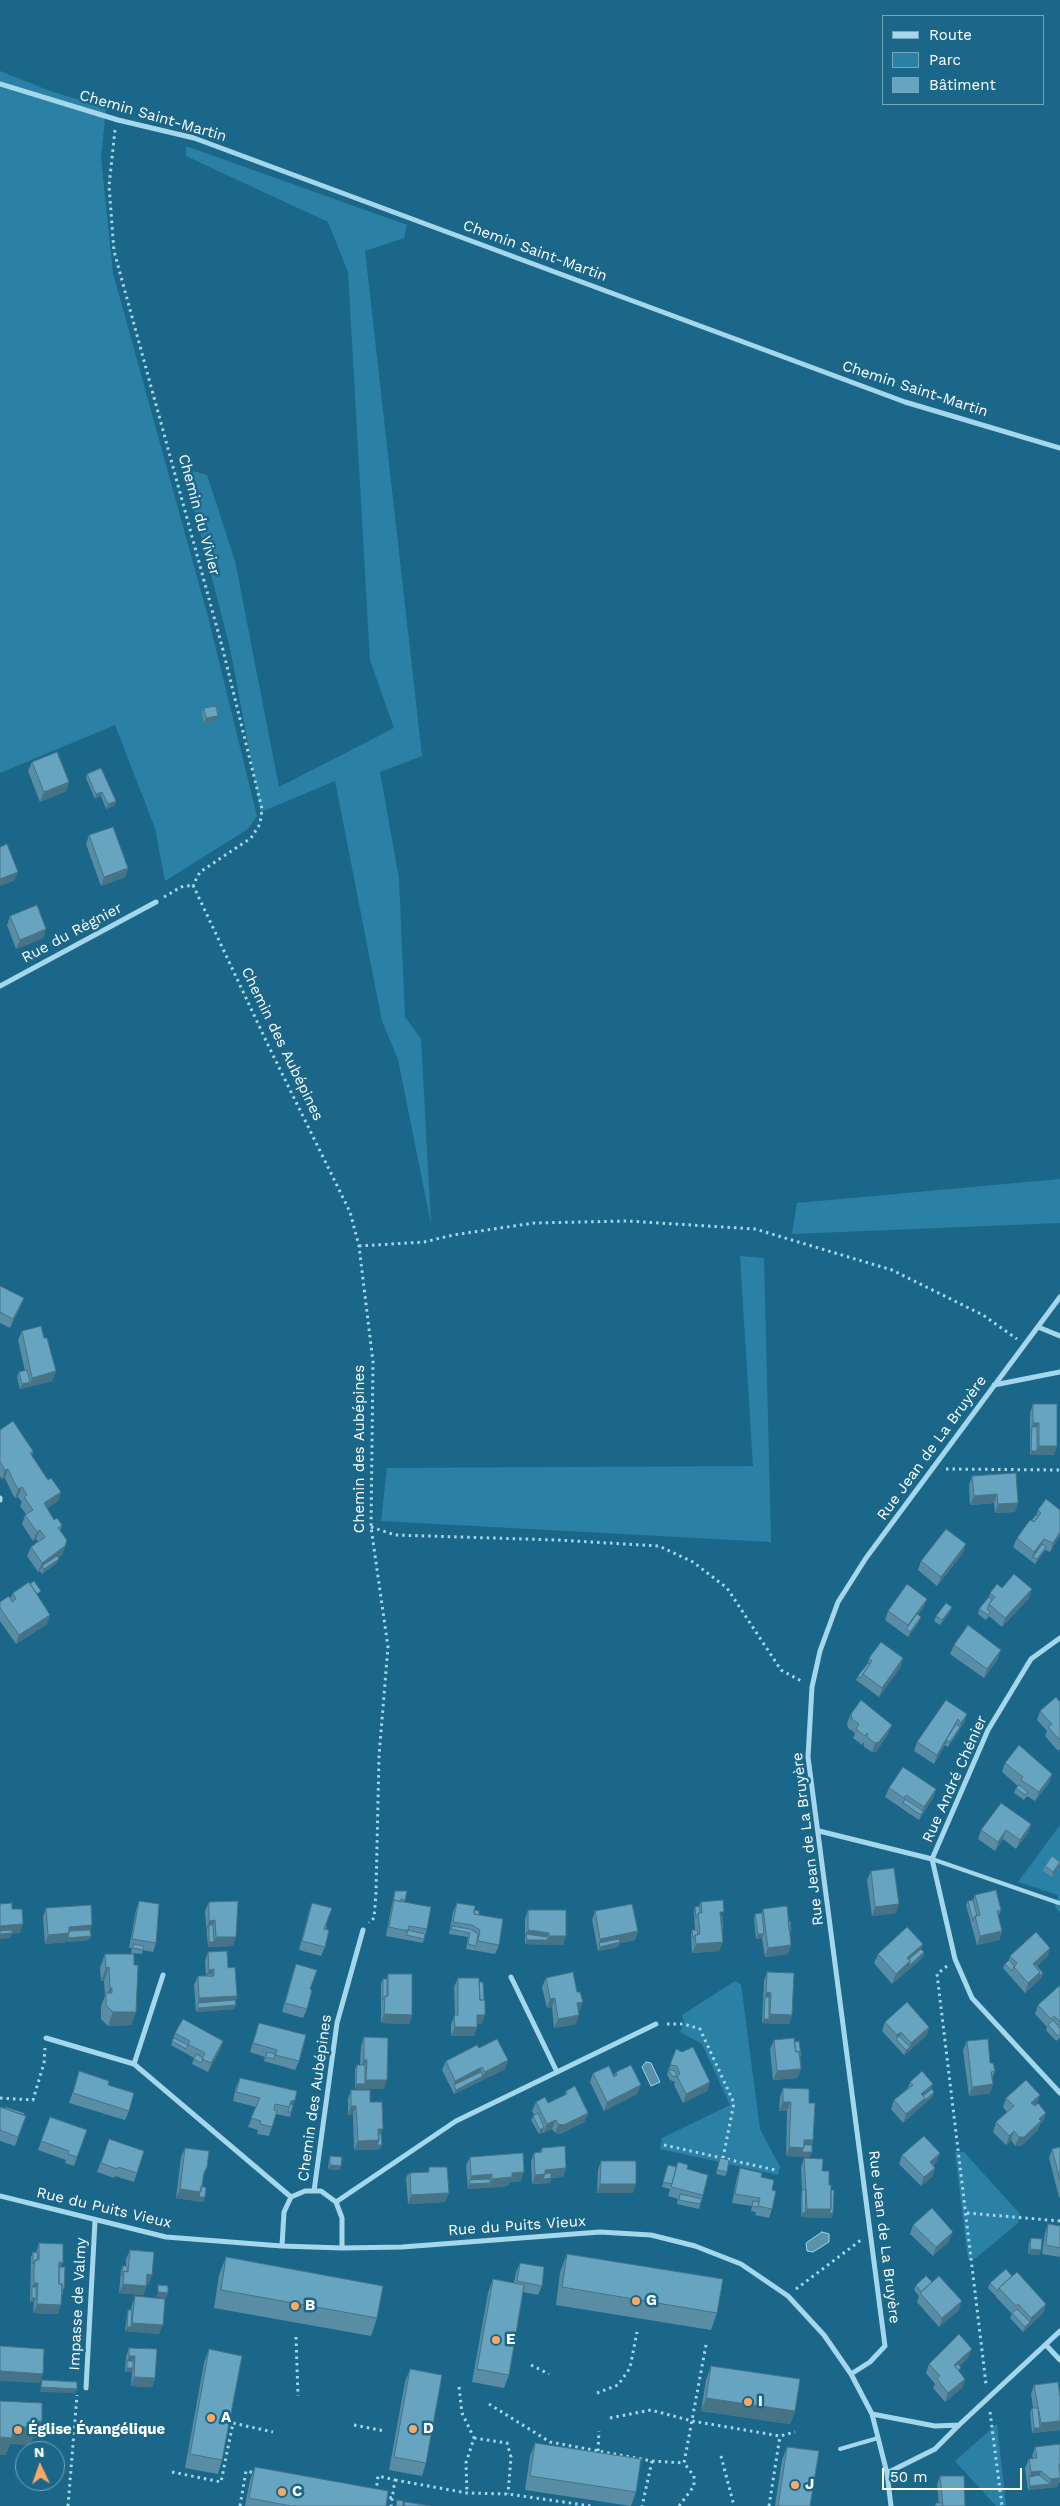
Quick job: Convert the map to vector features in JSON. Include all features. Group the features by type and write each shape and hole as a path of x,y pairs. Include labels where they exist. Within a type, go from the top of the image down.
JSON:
{"street":[{"name":"Chemin Saint-Martin","path":"0,84 118,120 194,138 905,402 1060,448"},
{"name":"Rue du Régnier","path":"0,986 156,902"},
{"name":"Rue Jean de La Bruyère","path":"850,2374 870,2362 885,2346 808,1757 812,1687 820,1652 838,1602 866,1558 934,1469 1060,1296"},
{"path":"1038,1327 1060,1336"},
{"path":"994,1385 1060,1372"},
{"name":"Rue André Chénier","path":"1060,1638 1031,1659 988,1730 932,1859 955,1959 972,1998 1060,2093"},
{"path":"819,1831 932,1859"},
{"name":"Chemin des Aubépines","path":"314,2191 337,2023 363,1930"},
{"path":"134,2064 162,1975"},
{"path":"511,1977 557,2072"},
{"path":"336,2202 456,2121 656,2024"},
{"path":"46,2038 134,2064 291,2197"},
{"path":"282,2246 284,2212 291,2197 305,2191 321,2191 336,2202 342,2218 342,2248"},
{"name":"Rue du Puits Vieux","path":"0,2196 166,2237 282,2246 342,2248 415,2246 600,2232 650,2235 695,2246 741,2264 788,2296 824,2335 850,2374 872,2414 887,2473 892,2506"},
{"name":"Impasse de Valmy","path":"86,2388 95,2221"},
{"path":"887,2473 935,2449 1060,2331"},
{"path":"1046,2345 1060,2360"},
{"path":"872,2414 935,2426 959,2425"}],"lane":[{"path":"932,1859 1059,1903"},
{"path":"840,2449 878,2438"}],"path":[{"name":"Chemin du Vivier","path":"118,120 113,136 109,186 114,251 223,650 262,809 260,824 251,838 200,872 193,885"},
{"path":"156,902 181,887 193,885"},
{"name":"Chemin des Aubépines","path":"193,885 268,1047 350,1212 359,1246 373,1362 371,1527 388,1647 379,1756 374,1918 363,1930"},
{"path":"359,1246 424,1242 453,1235 534,1223 627,1221 756,1229 892,1270 983,1315 1024,1345"},
{"path":"934,1469 1060,1470"},
{"path":"371,1527 395,1536 557,1540 659,1546 693,1562 727,1588 781,1670 812,1687"},
{"path":"955,1959 936,1974 1002,2506"},
{"path":"656,2024 684,2024 700,2029 734,2103 723,2158"},
{"path":"0,2098 33,2100 44,2063 46,2038"},
{"path":"664,2145 775,2170"},
{"path":"967,2213 1060,2222"},
{"path":"788,2296 871,2232"},
{"path":"597,2393 618,2385 630,2368 637,2332"},
{"path":"296,2337 298,2396"},
{"path":"678,2506 694,2486 694,2476 684,2463 706,2345"},
{"path":"531,2364 549,2374"},
{"path":"460,2387 462,2413 474,2438 466,2463 467,2493"},
{"path":"68,2506 78,2388 86,2388"},
{"path":"489,2404 550,2442 652,2461 684,2463"},
{"path":"610,2418 650,2410 692,2421 780,2436 795,2432"},
{"path":"172,2472 221,2482 233,2423 273,2432"},
{"path":"354,2425 385,2430"},
{"path":"598,2451 599,2431"},
{"path":"770,2506 780,2436"},
{"path":"474,2438 507,2443 512,2457 508,2494"},
{"path":"721,2456 734,2506"},
{"path":"642,2506 652,2461"},
{"path":"240,2506 246,2471 265,2474"},
{"path":"392,2498 375,2495 378,2476 467,2493 508,2494 591,2506"},
{"path":"391,2506 395,2480"}],"green space":[{"path":"0,71 50,91 106,108 101,158 113,273 208,617 257,816 248,829 165,881 155,828 115,725 0,773"},
{"path":"186,146 407,225 404,238 365,251 422,756 380,772 399,879 405,1017 421,1039 431,1224 398,1059 382,1021 335,781 261,812 230,648 189,490 193,471 207,475 235,561 279,787 394,728 370,660 348,272 328,222 186,156"},
{"path":"1060,1179 1060,1223 792,1234 797,1203"},
{"path":"740,1256 764,1258 771,1542 381,1521 387,1468 753,1466"},
{"path":"1060,1825 1060,1913 1055,1907 1058,1895 1018,1882"},
{"path":"735,1981 741,1984 760,2129 780,2167 778,2175 660,2149 662,2138 730,2105 702,2044 680,2032 684,2024 682,2015"},
{"path":"955,2152 964,2152 1020,2214 1018,2223 976,2258 968,2260"},
{"path":"997,2424 1006,2506 996,2506 955,2461"}],"shaded area":[{"path":"646,2062 651,2063 660,2082 651,2086 642,2067"},
{"path":"822,2232 829,2234 829,2242 813,2252 807,2251 806,2243"}],"building":[{"path":"216,706 218,716 206,718 204,708"},
{"path":"57,752 69,782 44,792 32,762"},
{"path":"101,768 116,801 108,804 102,792 96,794 87,774"},
{"path":"113,827 128,868 104,877 89,835"},
{"path":"7,844 18,872 0,879 0,847"},
{"path":"37,905 46,929 20,940 10,916"},
{"path":"0,1286 24,1298 13,1319 0,1312"},
{"path":"41,1326 44,1338 47,1338 56,1371 32,1378 22,1331"},
{"path":"27,1370 30,1382 22,1384 19,1372"},
{"path":"1033,1404 1057,1404 1057,1446 1039,1446 1039,1423 1033,1423"},
{"path":"13,1421 33,1451 30,1453 48,1480 51,1478 61,1492 44,1503 54,1520 57,1518 62,1525 58,1528 67,1540 65,1546 42,1563 31,1547 45,1537 40,1530 37,1532 25,1515 33,1510 24,1497 27,1495 22,1487 18,1489 8,1469 5,1470 0,1462 0,1430"},
{"path":"1032,1427 1037,1427 1037,1451 1031,1451"},
{"path":"1016,1473 1018,1503 998,1504 997,1494 974,1496 972,1476"},
{"path":"1046,1499 1060,1510 1060,1532 1053,1543 1044,1539 1034,1552 1017,1538 1030,1520 1034,1522 1041,1513 1038,1510"},
{"path":"1036,1515 1038,1516 1034,1522 1032,1520"},
{"path":"946,1529 966,1544 941,1577 921,1561"},
{"path":"1042,1544 1046,1547 1037,1559 1033,1557"},
{"path":"57,1556 59,1559 44,1569 42,1566"},
{"path":"1014,1574 1032,1589 1005,1618 989,1604 995,1597 990,1593 997,1584 1002,1588"},
{"path":"34,1581 41,1591 37,1594 30,1584"},
{"path":"29,1582 50,1615 19,1635 0,1608 0,1602 9,1596 12,1602 16,1599 13,1593"},
{"path":"907,1584 927,1599 908,1625 888,1611"},
{"path":"989,1597 992,1600 987,1609 990,1612 988,1615 979,1609"},
{"path":"946,1603 952,1607 942,1620 936,1616"},
{"path":"917,1614 921,1617 910,1632 906,1629"},
{"path":"968,1625 1001,1650 987,1669 954,1645"},
{"path":"881,1642 903,1658 882,1688 863,1674 872,1661 869,1658"},
{"path":"868,1663 870,1664 861,1678 858,1676"},
{"path":"1056,1697 1060,1702 1060,1740 1048,1727 1052,1724 1040,1711"},
{"path":"861,1700 892,1725 879,1742 875,1743 868,1738 867,1733 865,1736 856,1729 859,1724 852,1719 851,1714"},
{"path":"946,1700 967,1714 961,1723 958,1719 937,1755 917,1742"},
{"path":"956,1724 960,1727 950,1742 946,1740"},
{"path":"1019,1745 1052,1774 1039,1792 1021,1780 1023,1777 1005,1763"},
{"path":"903,1767 936,1789 924,1807 906,1795 904,1798 889,1788"},
{"path":"1019,1785 1028,1792 1025,1795 1016,1788"},
{"path":"905,1799 923,1811 921,1815 903,1803"},
{"path":"1001,1803 1031,1824 1020,1840 1006,1830 998,1842 981,1830"},
{"path":"1052,1856 1060,1862 1053,1872 1045,1866"},
{"path":"894,1868 899,1904 875,1907 871,1871"},
{"path":"996,1890 1001,1910 997,1911 1002,1931 980,1936 975,1916 980,1915 975,1895"},
{"path":"395,1891 407,1891 405,1900 401,1899 401,1902 394,1900 393,1903"},
{"path":"394,1900 431,1907 427,1929 409,1926 408,1931 389,1927"},
{"path":"723,1900 724,1912 720,1912 723,1942 696,1944 695,1935 700,1934 698,1913 702,1913 701,1902"},
{"path":"973,1900 977,1916 975,1916 973,1921 968,1901"},
{"path":"139,1901 159,1904 156,1943 132,1939"},
{"path":"238,1901 236,1937 216,1937 215,1920 209,1921 209,1902"},
{"path":"12,1903 12,1909 22,1909 23,1924 0,1926 0,1904"},
{"path":"312,1903 332,1908 324,1929 329,1930 325,1947 302,1941"},
{"path":"457,1903 475,1906 474,1914 503,1919 499,1945 478,1941 480,1930 472,1925 453,1922"},
{"path":"632,1904 638,1931 600,1939 595,1911"},
{"path":"91,1905 92,1925 69,1927 69,1933 48,1935 46,1908"},
{"path":"699,1906 700,1913 698,1913 696,1918 695,1907"},
{"path":"787,1906 791,1945 768,1948 763,1909"},
{"path":"474,1910 479,1911 479,1915 474,1914"},
{"path":"528,1910 566,1910 566,1936 549,1936 549,1933 528,1930"},
{"path":"762,1913 764,1934 758,1934 755,1914"},
{"path":"788,1921 790,1921 791,1930 789,1930"},
{"path":"209,1925 213,1925 214,1942 209,1942"},
{"path":"452,1926 470,1929 478,1934 476,1946 468,1944 470,1933 451,1929"},
{"path":"907,1927 923,1944 907,1958 910,1961 896,1974 878,1954"},
{"path":"12,1930 12,1933 0,1934 0,1931"},
{"path":"90,1930 91,1936 68,1938 69,1931"},
{"path":"407,1930 425,1934 424,1939 406,1935"},
{"path":"692,1930 697,1930 698,1935 695,1935 693,1939"},
{"path":"1036,1932 1050,1948 1033,1964 1040,1972 1028,1983 1014,1967 1017,1963 1010,1956"},
{"path":"526,1934 547,1937 548,1940 527,1940"},
{"path":"619,1939 620,1942 600,1947 599,1943"},
{"path":"133,1944 144,1946 143,1950 133,1948"},
{"path":"921,1949 924,1952 909,1966 909,1959"},
{"path":"227,1951 228,1968 235,1967 237,1996 199,1998 198,1976 214,1976 214,1969 209,1970 208,1952"},
{"path":"105,1954 134,1954 134,1965 138,1965 136,2012 113,2012 106,2005 106,1993 112,1993 112,1988 110,1988 109,1967 106,1968"},
{"path":"1009,1960 1014,1966 1012,1971 1005,1964"},
{"path":"296,1964 317,1970 310,1989 312,1990 307,2009 285,2003"},
{"path":"1035,1964 1043,1973 1039,1976 1040,1972"},
{"path":"573,1972 577,1992 580,1992 583,2002 577,2003 579,2015 558,2019 555,1998 550,1999 546,1978"},
{"path":"767,1972 794,1973 792,2015 770,2014 771,1993 766,1992"},
{"path":"388,1974 412,1974 412,2015 384,2014 385,1996 388,1996"},
{"path":"458,1978 479,1978 480,2000 485,2000 485,2015 477,2015 477,2027 455,2027 454,2015 458,2015"},
{"path":"383,1979 387,1979 387,1996 383,2000"},
{"path":"479,1982 483,1982 484,2000 480,2000"},
{"path":"1059,1986 1060,2022 1054,2016 1051,2019 1038,2005"},
{"path":"765,1997 769,1997 769,2019 764,2019"},
{"path":"235,2000 236,2005 198,2008 198,2003"},
{"path":"907,2002 929,2027 911,2043 901,2032 897,2035 885,2022"},
{"path":"183,2019 223,2041 211,2063 202,2059 205,2053 188,2044 190,2041 175,2033"},
{"path":"1053,2020 1060,2028 1058,2036 1048,2025"},
{"path":"259,2023 306,2035 299,2061 275,2055 277,2050 253,2043"},
{"path":"899,2036 910,2047 906,2050 896,2039"},
{"path":"364,2037 388,2038 387,2080 366,2080 367,2060 364,2060"},
{"path":"174,2038 188,2045 186,2049 172,2041"},
{"path":"794,2038 796,2052 799,2051 801,2069 777,2071 774,2040"},
{"path":"497,2039 508,2060 485,2072 482,2067 455,2081 446,2061 477,2045 479,2048"},
{"path":"988,2039 990,2063 993,2063 995,2071 991,2072 993,2084 972,2087 967,2041"},
{"path":"799,2041 801,2055 799,2055 799,2051 796,2052 794,2042"},
{"path":"693,2047 710,2082 686,2094 677,2076 680,2074 677,2066 670,2065 676,2049 682,2052"},
{"path":"267,2052 275,2054 274,2059 266,2057"},
{"path":"196,2054 203,2058 201,2063 194,2059"},
{"path":"357,2065 365,2065 365,2084 356,2084"},
{"path":"631,2065 641,2085 607,2102 593,2073 609,2066 614,2077 617,2075 616,2072"},
{"path":"668,2069 675,2071 677,2077 672,2076"},
{"path":"79,2071 109,2081 108,2085 134,2093 129,2111 73,2093"},
{"path":"922,2071 933,2084 921,2094 925,2098 906,2114 894,2100 913,2085 910,2082"},
{"path":"481,2072 483,2076 456,2090 454,2085"},
{"path":"240,2078 297,2091 295,2100 291,2101 289,2107 275,2104 274,2110 277,2111 272,2127 260,2124 261,2121 251,2118 260,2098 236,2092"},
{"path":"1026,2080 1040,2095 1031,2103 1035,2106 1038,2103 1046,2113 1039,2119 1041,2121 1024,2137 1019,2137 1014,2131 1009,2136 996,2122 1014,2106 1006,2098"},
{"path":"575,2086 588,2113 564,2125 558,2124 556,2120 547,2124 536,2102 545,2097 548,2103 567,2094 566,2091"},
{"path":"783,2088 809,2089 809,2103 815,2103 813,2140 804,2140 804,2148 789,2147 791,2102 783,2102"},
{"path":"932,2089 934,2092 923,2102 925,2098 923,2096"},
{"path":"351,2090 370,2090 370,2102 382,2102 383,2129 378,2129 379,2140 358,2141 356,2106 351,2106"},
{"path":"293,2104 291,2112 288,2112 290,2105"},
{"path":"0,2107 26,2116 18,2137 0,2130"},
{"path":"5,2107 24,2113 24,2115 6,2109"},
{"path":"538,2113 544,2127 540,2130 533,2116"},
{"path":"50,2117 87,2130 77,2157 68,2154 69,2151 41,2141"},
{"path":"378,2134 381,2134 382,2145 377,2145 379,2140"},
{"path":"924,2136 940,2153 930,2162 935,2168 924,2177 902,2155"},
{"path":"109,2139 144,2151 137,2173 101,2163"},
{"path":"804,2145 812,2145 812,2152 802,2152"},
{"path":"565,2146 566,2168 545,2170 545,2174 535,2175 534,2153 542,2152 542,2148"},
{"path":"1060,2147 1060,2180 1052,2149"},
{"path":"185,2148 209,2151 201,2192 180,2189"},
{"path":"523,2153 524,2172 512,2173 512,2177 492,2179 492,2174 471,2176 470,2157"},
{"path":"330,2156 342,2157 341,2166 330,2165"},
{"path":"720,2158 729,2160 727,2172 717,2170"},
{"path":"804,2158 823,2159 822,2171 829,2171 831,2209 807,2209"},
{"path":"601,2161 636,2161 636,2184 600,2184"},
{"path":"678,2162 688,2165 687,2169 708,2175 703,2195 671,2187"},
{"path":"668,2165 676,2167 672,2184 663,2182"},
{"path":"429,2167 447,2167 449,2193 411,2195 410,2173 429,2172"},
{"path":"740,2168 762,2173 761,2177 774,2180 772,2190 776,2191 772,2209 758,2206 760,2198 735,2194"},
{"path":"551,2173 551,2178 543,2179 545,2174"},
{"path":"490,2179 490,2183 470,2184 469,2180"},
{"path":"201,2187 206,2187 205,2197 199,2197"},
{"path":"802,2190 806,2190 805,2213 802,2213"},
{"path":"831,2190 834,2190 833,2213 829,2213 831,2209"},
{"path":"680,2194 702,2199 700,2204 679,2200"},
{"path":"753,2201 759,2202 758,2207 752,2206"},
{"path":"932,2208 953,2232 936,2247 913,2225"},
{"path":"1048,2224 1060,2226 1060,2248 1046,2245"},
{"path":"1031,2238 1042,2239 1041,2250 1030,2249"},
{"path":"39,2243 63,2244 63,2263 59,2262 59,2284 62,2284 61,2305 37,2304 38,2283 34,2283 34,2270 35,2260 39,2260"},
{"path":"130,2250 154,2252 152,2275 147,2274 146,2286 123,2284 124,2271 128,2272"},
{"path":"33,2252 38,2253 37,2260 33,2264"},
{"path":"567,2254 723,2279 717,2313 562,2287"},
{"path":"226,2257 383,2286 377,2318 221,2290"},
{"path":"520,2263 544,2267 542,2286 517,2281"},
{"path":"123,2266 127,2266 127,2272 124,2271 122,2276"},
{"path":"59,2267 65,2267 64,2289 62,2289 62,2284 59,2284"},
{"path":"1006,2269 1012,2276 998,2291 990,2283"},
{"path":"1017,2272 1046,2304 1031,2318 1018,2304 1016,2306 999,2288"},
{"path":"926,2276 932,2282 921,2292 916,2285"},
{"path":"939,2276 962,2301 942,2318 920,2293"},
{"name":"E","path":"493,2279 524,2285 509,2375 477,2369"},
{"path":"158,2285 168,2286 168,2293 158,2292"},
{"path":"32,2287 36,2287 36,2298 32,2298"},
{"path":"135,2296 165,2299 163,2325 132,2323"},
{"path":"1017,2309 1030,2322 1025,2327 1012,2313"},
{"path":"128,2310 132,2310 131,2327 127,2327"},
{"path":"959,2334 972,2349 954,2365 965,2379 948,2393 937,2379 940,2376 929,2364"},
{"path":"0,2346 44,2349 43,2374 0,2371"},
{"path":"129,2348 157,2349 155,2378 134,2377 135,2356 129,2356"},
{"name":"A","path":"209,2349 242,2356 222,2460 190,2454"},
{"path":"127,2361 133,2361 133,2368 127,2368"},
{"path":"958,2364 961,2368 958,2370 955,2366"},
{"path":"711,2366 800,2379 795,2411 706,2398"},
{"name":"D","path":"410,2369 442,2375 426,2463 394,2457"},
{"path":"42,2380 77,2382 77,2389 41,2387"},
{"path":"1058,2382 1060,2421 1041,2423 1034,2385"},
{"path":"0,2401 42,2403 42,2421 37,2421 37,2428 13,2426 12,2438 0,2437"},
{"path":"1032,2408 1038,2408 1040,2428 1034,2428"},
{"path":"535,2443 641,2459 636,2492 530,2476"},
{"path":"1060,2444 1060,2478 1051,2479 1041,2471 1031,2472 1029,2459 1037,2458 1035,2447"},
{"name":"J","path":"787,2447 819,2451 810,2506 778,2506"},
{"path":"255,2467 388,2491 386,2506 291,2506 249,2498"},
{"path":"1039,2475 1050,2484 1030,2486 1029,2477"},
{"path":"940,2476 964,2476 965,2506 943,2506"},
{"path":"397,2500 403,2501 403,2506 396,2506"},
{"path":"405,2502 431,2506 404,2506"},
{"path":"936,2503 942,2503 942,2506 936,2506"}],"place":[{"name":"G","path":"636,2301"},
{"name":"B","path":"295,2306"},
{"name":"E","path":"496,2340"},
{"name":"I","path":"748,2402"},
{"name":"A","path":"211,2418"},
{"name":"D","path":"413,2429"},
{"name":"Église Évangélique","path":"18,2430"},
{"name":"J","path":"795,2485"},
{"name":"C","path":"282,2492"}]}
